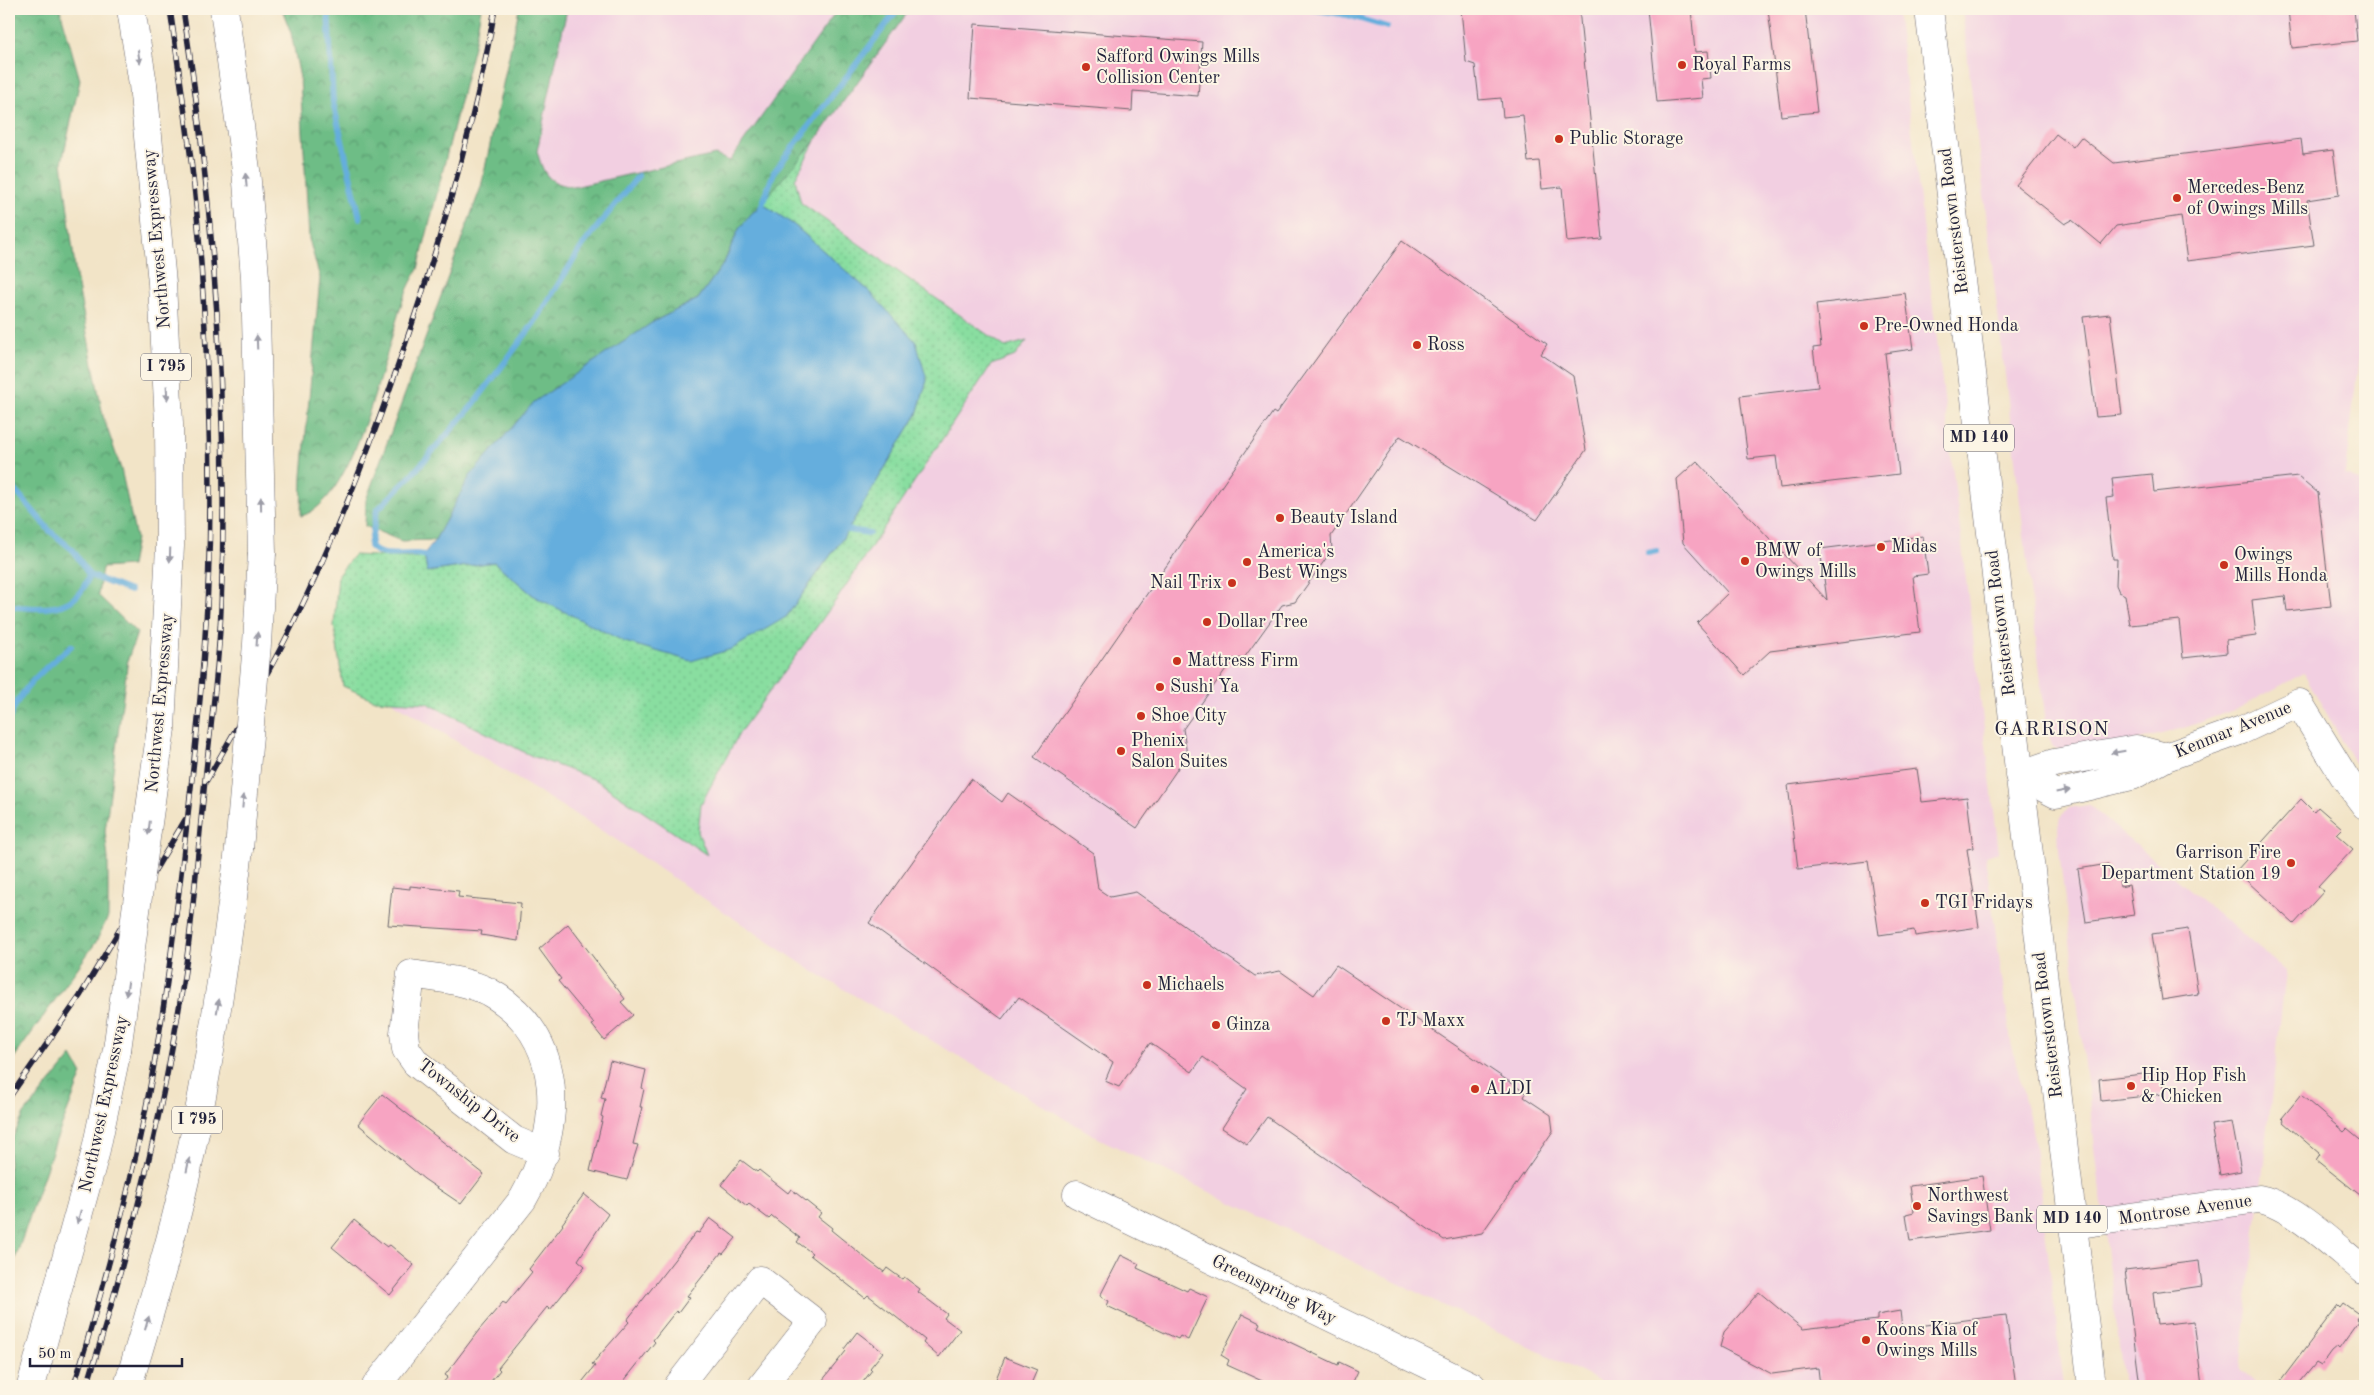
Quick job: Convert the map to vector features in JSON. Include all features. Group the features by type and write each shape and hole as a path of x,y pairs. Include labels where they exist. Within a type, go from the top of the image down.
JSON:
{"main road":[{"name":"Northwest Expressway","path":"31,1386 96,1154 117,1050 161,728 170,546 168,414 162,283 153,184 143,84 131,9"},
{"name":"I 795","path":"128,1386 153,1301 186,1172 225,966 239,849 257,644 262,553 255,277 246,170 224,9"},
{"name":"Reisterstown Road","path":"1929,9 2092,1386"},
{"name":"Kenmar Avenue","path":"2019,775 2056,794 2132,776 2166,757 2242,730 2299,703 2347,781 2365,805"},
{"name":"Township Drive","path":"376,1386 523,1199 537,1175 545,1153 553,1100 549,1072 539,1045 524,1021 507,1004 487,991 460,982 411,974 404,1033 406,1049 416,1063 514,1140 545,1153"},
{"name":"Greenspring Way","path":"1077,1194 1472,1386"},
{"name":"Montrose Avenue","path":"2072,1225 2259,1199 2272,1202 2289,1211 2365,1271"},
{"path":"678,1386 760,1280 813,1322 762,1386"}],"shaded area":[{"path":"537,9 1897,9 1999,852 1985,856 2011,1042 2034,1138 2064,1386 1610,1386 1100,1139 811,970 615,839 365,685 695,185 481,239"},
{"path":"1962,9 2365,9 2365,305 2345,474 2365,485 2365,782 2304,673 2239,708 2187,727 2125,744 2069,754 2053,747 2047,732"},
{"path":"2089,805 2286,971 2240,1369 2259,1386 2124,1386 2059,851 2058,828 2060,817 2069,808"}],"green space":[{"path":"9,9 60,9 80,80 62,162 76,276 103,416 121,469 136,538 131,566 102,568 98,595 137,633 128,659 105,831 108,859 108,917 96,942 9,1065"},
{"path":"282,9 481,9 474,46 418,269 404,297 366,420 353,453 338,483 320,505 301,516 302,476 320,278 309,239 300,78 291,33"},
{"path":"519,9 567,9 537,151 542,167 548,177 558,183 574,187 715,155 730,161 838,9 910,9 815,141 739,229 724,263 698,299 653,322 446,521 435,540 401,541 365,526 366,500 481,187"},
{"path":"815,141 795,179 801,203 1005,347 1027,341 1015,356 991,365 837,599 740,732 701,804 698,832 707,855 596,780 532,756 427,703 375,700 343,686 334,625 338,575 354,555 413,558 424,554 427,572 494,562 535,597 786,617 843,538 917,414 927,380 870,292 794,225 763,204 751,214"},
{"path":"72,1056 82,1074 55,1143 9,1277 9,1145 24,1114"}],"water":[{"path":"763,204 794,225 870,292 916,342 927,380 917,414 843,538 786,617 732,649 691,661 625,642 535,597 494,562 427,572 424,554 435,540 470,476 534,402 653,322 698,299 724,263 739,229 751,214"}],"building":[{"name":"Public Storage","path":"1461,9 1579,9 1602,239 1567,242 1562,187 1542,189 1539,161 1528,162 1523,115 1503,117 1501,98 1479,100 1475,65 1466,62"},
{"name":"Royal Farms","path":"1648,9 1691,9 1695,52 1708,51 1711,78 1701,79 1703,98 1657,102"},
{"name":"Royal Farms","path":"1768,9 1805,9 1817,112 1781,116"},
{"path":"2288,9 2354,9 2357,41 2292,48"},
{"name":"Safford Owings Mills Collision Center","path":"975,24 1202,42 1198,96 1133,91 1132,111 970,98"},
{"name":"Mercedes-Benz of Owings Mills","path":"2056,134 2073,147 2081,137 2114,163 2301,139 2303,154 2333,150 2339,195 2307,200 2314,245 2187,261 2181,216 2116,226 2101,244 2072,220 2065,224 2016,185"},
{"path":"1402,241 1547,344 1541,354 1573,376 1586,450 1537,520 1400,436 1331,536 1332,550 1295,602 1282,605 1244,658 1233,659 1183,729 1187,755 1137,828 1034,757 1273,412 1276,414"},
{"path":"1905,293 1913,349 1885,353 1899,474 1780,488 1776,456 1748,459 1740,396 1818,387 1813,348 1821,347 1816,304"},
{"path":"2110,314 2122,415 2096,417 2083,317"},
{"name":"BMW of Owings Mills","path":"1697,461 1827,600 1820,549 1923,536 1928,574 1913,576 1920,632 1770,651 1744,675 1697,623 1728,593 1683,543 1677,479"},
{"name":"Owings Mills Honda","path":"2152,474 2154,492 2298,476 2318,493 2331,606 2287,611 2285,596 2252,600 2256,636 2226,640 2227,653 2183,658 2179,620 2130,625 2125,595 2119,592 2116,585 2117,559 2113,559 2106,498 2114,497 2112,478"},
{"path":"1917,769 1922,802 1967,797 1973,848 1967,849 1979,927 1915,936 1914,930 1879,935 1868,861 1798,869 1788,785"},
{"path":"971,779 1002,802 1008,793 1093,853 1098,889 1110,897 1136,892 1255,976 1280,971 1314,995 1336,965 1526,1093 1524,1097 1551,1115 1553,1131 1482,1233 1444,1240 1267,1117 1247,1144 1222,1128 1247,1089 1203,1057 1192,1072 1150,1043 1119,1087 1105,1081 1113,1062 1019,997 1002,1019 869,923"},
{"name":"Garrison Fire Department Station 19","path":"2301,799 2314,812 2318,807 2342,828 2336,834 2353,849 2318,887 2324,891 2294,924 2236,871"},
{"path":"2108,864 2110,874 2118,873 2120,887 2129,885 2134,915 2086,922 2078,869"},
{"path":"410,886 459,891 458,897 521,903 518,941 481,935 482,931 388,925 392,887 410,889"},
{"path":"568,924 625,999 621,1002 633,1015 604,1040 592,1025 594,1024 558,981 561,979 539,949"},
{"path":"2188,929 2198,994 2162,1000 2152,934"},
{"path":"610,1061 646,1070 642,1088 644,1089 640,1107 642,1107 633,1144 638,1145 627,1180 590,1171 603,1117 601,1116 605,1099 601,1098"},
{"name":"Hip Hop Fish & Chicken","path":"2161,1072 2164,1094 2101,1101 2099,1079"},
{"path":"382,1094 484,1174 461,1204 424,1179 358,1124"},
{"path":"2301,1095 2344,1132 2347,1129 2365,1144 2365,1199 2316,1160 2320,1154 2283,1122 2282,1118"},
{"path":"2232,1122 2241,1171 2220,1175 2211,1125"},
{"path":"741,1160 757,1172 759,1170 788,1193 791,1189 821,1213 818,1217 832,1228 831,1230 868,1260 884,1272 887,1268 902,1279 904,1277 920,1289 918,1292 947,1314 944,1318 960,1330 939,1357 923,1343 925,1340 896,1317 868,1295 865,1298 810,1255 812,1253 797,1242 800,1238 772,1216 769,1219 749,1204 747,1206 721,1185"},
{"path":"1982,1176 1990,1230 1910,1241 1906,1214 1914,1212 1910,1186"},
{"path":"584,1194 608,1214 578,1260 585,1266 550,1310 547,1307 498,1368 500,1370 487,1386 440,1386 448,1377 445,1375 479,1330 503,1302 506,1304 532,1272 529,1269"},
{"path":"710,1218 736,1238 723,1254 721,1253 687,1296 690,1297 678,1313 676,1311 653,1340 655,1342 620,1386 579,1386 595,1366 592,1364 629,1322 627,1320 696,1232 699,1233"},
{"path":"354,1220 387,1247 390,1245 414,1265 390,1295 332,1247"},
{"path":"1121,1255 1139,1264 1137,1268 1187,1291 1189,1288 1208,1297 1188,1340 1180,1336 1178,1339 1107,1306 1109,1301 1100,1296"},
{"path":"2199,1261 2202,1286 2153,1293 2157,1325 2194,1321 2202,1386 2140,1386 2125,1270"},
{"name":"Koons Kia of Owings Mills","path":"1759,1292 1803,1329 1877,1320 1877,1315 1900,1311 1902,1328 2006,1315 2016,1386 1820,1386 1818,1368 1772,1374 1720,1347 1724,1332"},
{"path":"2343,1303 2360,1315 2357,1319 2359,1321 2339,1349 2337,1347 2331,1352 2321,1366 2316,1363 2297,1386 2277,1386 2338,1305 2340,1307"},
{"path":"1242,1314 1260,1323 1258,1327 1338,1365 1339,1362 1358,1371 1351,1386 1273,1386 1227,1365 1229,1360 1221,1355"},
{"path":"857,1332 883,1352 870,1368 872,1370 860,1386 818,1386 846,1351 844,1349"},
{"path":"1005,1357 1037,1370 1030,1386 993,1386"}],"waterway":[{"path":"328,9 333,102 360,218"},
{"path":"760,211 774,172 898,9"},
{"path":"1310,9 1347,15 1387,27"},
{"path":"430,557 415,554 383,554 370,546 377,510 409,478 473,405 534,323 583,245 638,176"},
{"path":"9,483 50,531 73,550 89,575 84,588 67,603 46,608 9,606"},
{"path":"841,529 869,533"},
{"path":"1648,553 1657,551"},
{"path":"89,575 130,591"},
{"path":"9,719 20,697 27,688 43,670 71,646"}],"railway":[{"path":"74,1386 106,1275 127,1191 156,1052 168,978 185,837 198,723 205,637 210,503 209,413 205,324 193,178 170,9"},
{"path":"87,1386 132,1230 168,1071 186,964 220,632 223,458 217,308 203,158 183,9"},
{"path":"207,780 293,624 325,555 368,449 406,342 445,219 468,135 495,9"},
{"path":"9,1098 80,996 185,820"}],"place":[{"name":"Royal Farms","path":"1682,65"},
{"name":"Safford Owings Mills Collision Center","path":"1086,67"},
{"name":"Public Storage","path":"1559,139"},
{"name":"Mercedes-Benz of Owings Mills","path":"2177,198"},
{"name":"Pre-Owned Honda","path":"1864,326"},
{"name":"Ross","path":"1417,345"},
{"name":"Beauty Island","path":"1280,518"},
{"name":"Midas","path":"1881,547"},
{"name":"BMW of Owings Mills","path":"1745,561"},
{"name":"America's Best Wings","path":"1247,562"},
{"name":"Owings Mills Honda","path":"2224,565"},
{"name":"Nail Trix","path":"1232,583"},
{"name":"Dollar Tree","path":"1207,622"},
{"name":"Mattress Firm","path":"1177,661"},
{"name":"Sushi Ya","path":"1160,687"},
{"name":"Shoe City","path":"1141,716"},
{"name":"Phenix Salon Suites","path":"1121,751"},
{"name":"Garrison Fire Department Station 19","path":"2291,863"},
{"name":"TGI Fridays","path":"1925,903"},
{"name":"Michaels","path":"1147,985"},
{"name":"TJ Maxx","path":"1386,1021"},
{"name":"Ginza","path":"1216,1025"},
{"name":"Hip Hop Fish & Chicken","path":"2131,1086"},
{"name":"ALDI","path":"1475,1089"},
{"name":"Northwest Savings Bank","path":"1917,1206"},
{"name":"Koons Kia of Owings Mills","path":"1866,1340"}],"district":[{"name":"GARRISON","path":"2052,730"}]}
